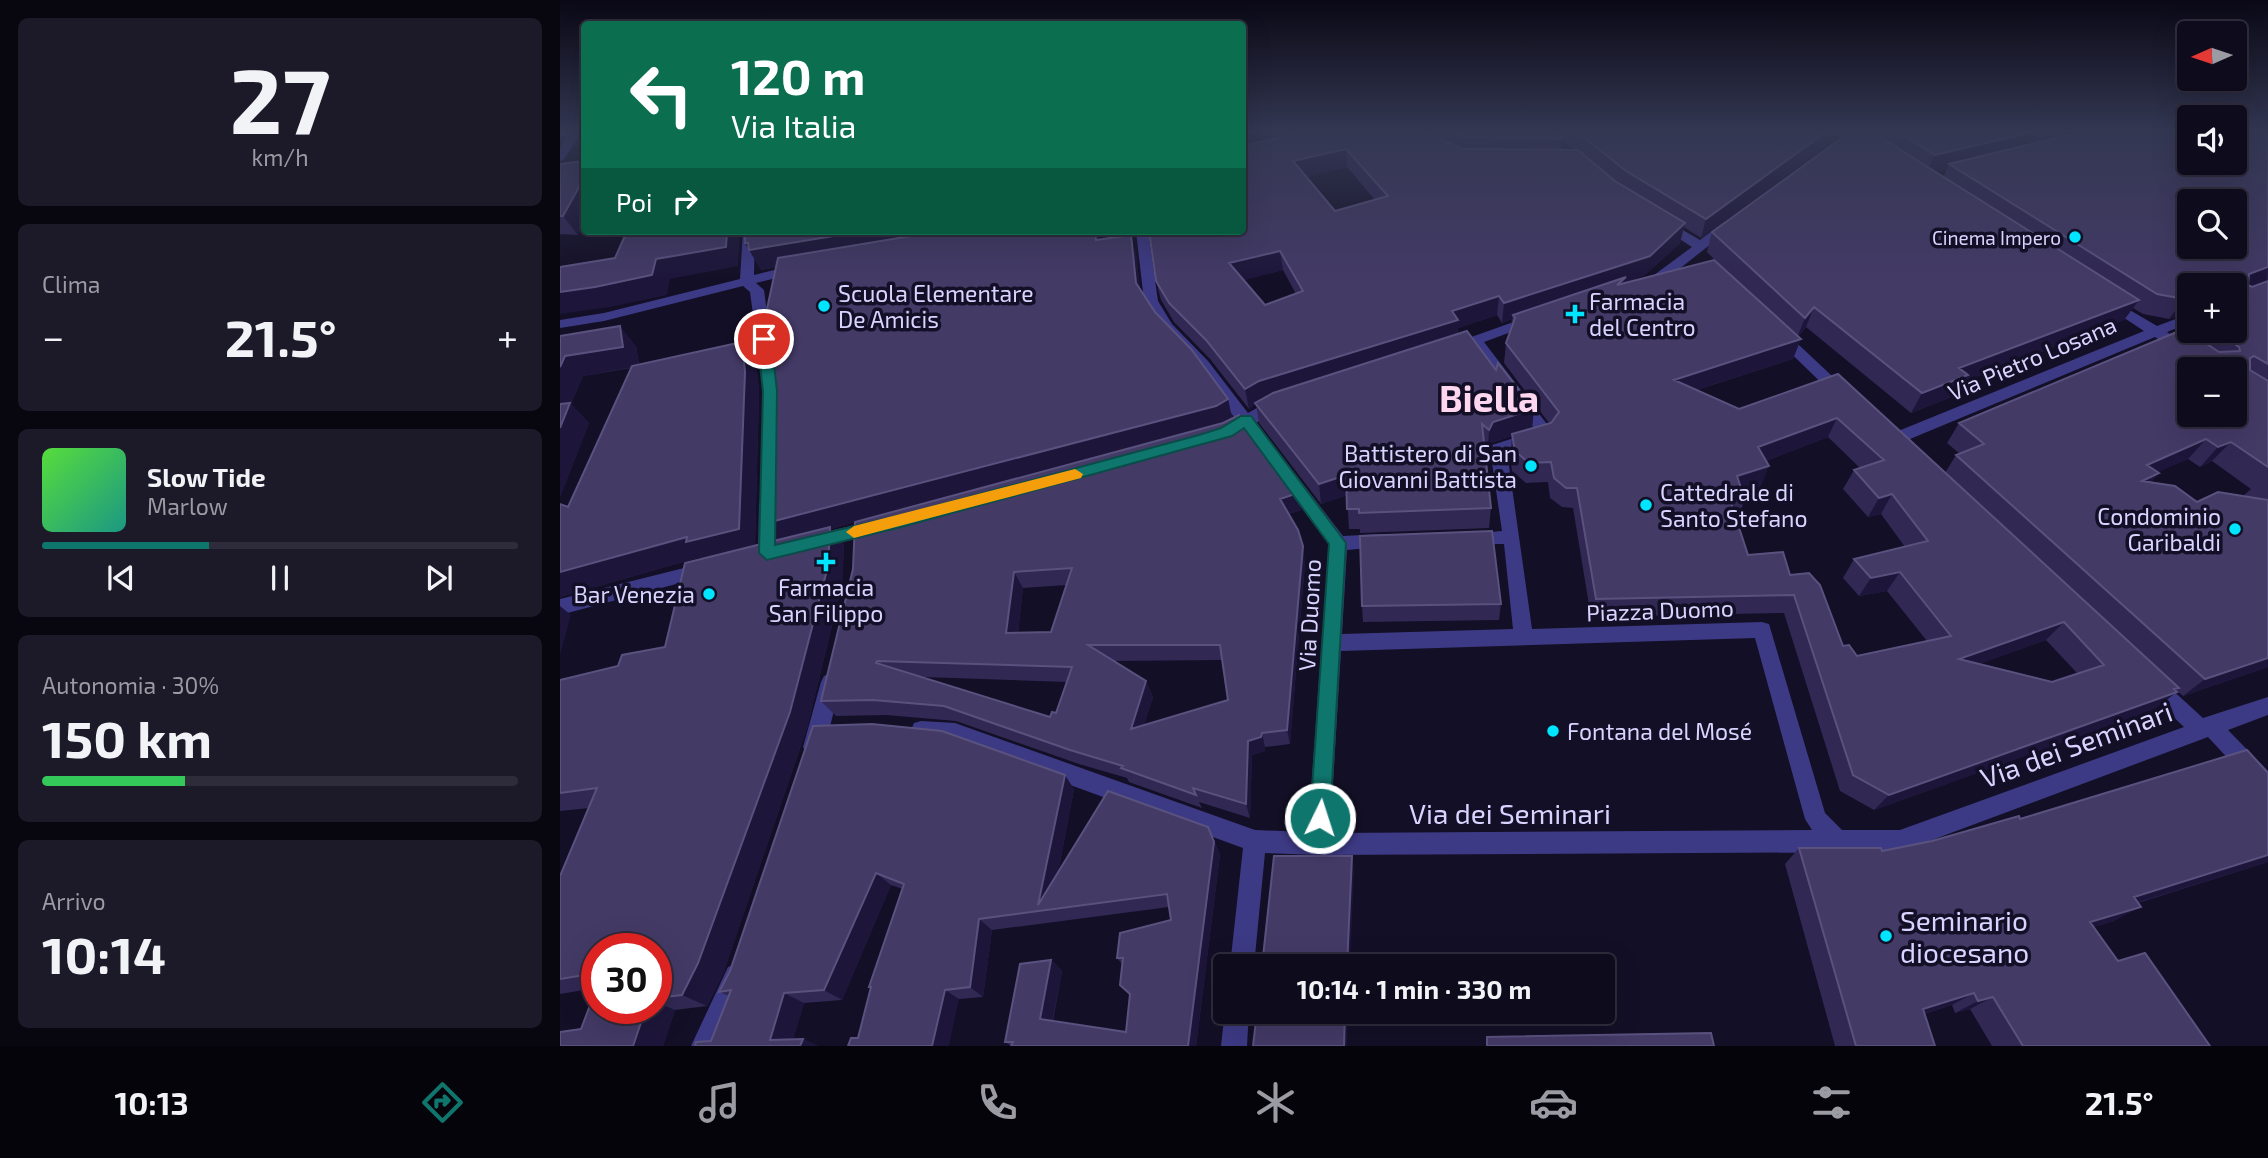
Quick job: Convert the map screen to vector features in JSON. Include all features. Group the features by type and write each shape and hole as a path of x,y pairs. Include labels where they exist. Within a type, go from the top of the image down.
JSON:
{"street":[{"path":"1630,287 1659,278 1698,253 1747,212"},
{"path":"1653,217 1698,253"},
{"path":"747,283 749,235"},
{"name":"Via Duomo","path":"1143,235 1151,301 1167,327 1203,364 1338,543 1318,844"},
{"path":"560,324 604,317 811,266"},
{"path":"747,283 757,290 767,364"},
{"path":"2101,296 2195,357"},
{"path":"1436,354 1545,315"},
{"path":"1763,319 1852,403"},
{"name":"Via Pietro Losana","path":"1892,440 2177,323"},
{"path":"1475,340 1545,432 1541,436 1498,449 1524,639"},
{"path":"1213,436 1226,432 1269,407 1295,399"},
{"path":"768,490 773,552 856,541 891,523"},
{"path":"1457,539 1512,537"},
{"path":"1338,543 1397,541"},
{"path":"560,607 717,566"},
{"name":"Piazza Duomo","path":"1332,643 1762,630 1816,820 1838,842"},
{"path":"807,769 820,729 835,664"},
{"path":"2141,674 2206,728 2268,786"},
{"name":"Via dei Seminari","path":"899,728 955,733 1255,841 1318,844 1838,842 1900,841 2268,706"},
{"path":"820,729 846,728"},
{"path":"1243,954 1255,841"},
{"path":"704,1046 736,980 744,953"},
{"path":"1234,1046 1236,1024"}],"building":[{"path":"560,181 581,181 563,216 560,216"},
{"path":"1246,181 1310,181 1335,211 1388,196 1374,181 1615,181 1685,223 1650,256 1504,303 1499,296 1452,311 1458,320 1259,381 1245,389 1206,340 1169,303 1156,281 1150,235 1246,235","holes":["1280,251 1303,291 1265,305 1229,263"]},
{"path":"1642,181 1759,181 1706,219"},
{"path":"1783,181 1950,181 2139,300 1959,368 1968,375 1922,393 1814,307 1805,318 1712,232"},
{"path":"1976,181 2268,181 2268,267 2249,274 2248,285 2252,287 2268,281 2268,364 2254,356 2250,358 2250,370 2268,381 2268,467 2231,442 2218,447 2206,439 2147,465 2159,473 2142,481 2175,486 2197,502 2218,492 2268,500 2268,658 2205,679 1956,455 1984,444 1959,423 2177,332 2177,343 2205,343 2219,352 2240,351 2233,343 2247,343 2247,273 2177,273 2177,298 2157,294"},
{"path":"625,235 727,235 726,247 656,259 652,275 560,292 560,267 615,258"},
{"path":"745,235 840,235 749,250 748,243 745,243"},
{"path":"917,235 1095,235 1096,240 1131,235 1136,283 1155,312 1191,349 1228,399 1216,406 763,524 767,371 762,332 778,258"},
{"path":"1714,260 1801,339 1674,380 1739,409 1838,374 2179,688 2174,689 2177,692 1889,795 1853,775 1794,595 1596,599 1577,488 1566,488 1554,478 1551,462 1529,463 1515,451 1512,434 1551,423 1559,412 1506,343 1515,318 1513,315 1626,277 1617,285","holes":["1837,418 1884,460 1854,470 1879,498 1892,494 1928,541 1854,559 1871,578 1900,572 1951,636 1857,656 1849,645 1843,646 1820,585 1809,573 1790,575 1783,552 1748,555 1730,500 1745,500 1737,476 1769,466 1758,447","2064,622 2104,665 2052,682 1959,659"]},
{"path":"620,326 623,347 565,356 560,367 560,336"},
{"path":"1467,331 1496,370 1498,363 1534,409 1493,422 1489,430 1482,424 1491,508 1359,513 1359,509 1347,509 1346,475 1319,484 1255,403 1273,393"},
{"path":"742,342 745,372 739,529 686,542 687,537 560,572 560,504 568,507 632,366"},
{"path":"570,403 560,428 560,404"},
{"path":"1239,415 1298,493 1280,499 1298,530 1303,546 1287,730 1262,733 1261,737 1248,741 1246,804 1193,788 1196,795 1121,768 1123,766 944,706 873,700 821,701 853,569 855,522 1223,423","holes":["1072,568 1051,632 1006,633 1014,572","1088,645 1220,645 1228,700 1131,729 1146,681","877,661 1072,667 1056,713 1052,712 1050,717 876,663"]},
{"path":"830,527 828,566 790,712 698,963 682,995 672,996 672,933 581,933 581,976 560,979 560,876 597,788 560,793 560,680 618,666 622,655 665,647 685,563"},
{"path":"1492,531 1501,604 1362,606 1360,536"},
{"path":"872,724 942,731 1065,775 1038,905 1108,791 1208,827 1214,842 1188,1046 1011,1046 1013,1042 1005,1042 1020,964 1051,960 1040,1019 1126,1032 1130,994 1120,985 1123,958 1117,958 1120,933 1171,920 1167,894 979,919 970,987 945,990 932,1046 848,1046 851,1038 858,1038 869,987 904,884 876,873 824,990 784,993 770,1040 803,1039 800,1046 695,1046 696,1042 711,1041 731,990 719,992 730,971 813,726"},
{"path":"2247,750 2268,773 2268,855 2134,897 2141,907 2090,922 2118,961 2145,953 2210,1046 2023,1046 1993,997 1978,1001 1974,993 1923,1009 1935,1046 1856,1046 1799,848 1881,848 1882,851 1932,841 2019,816 2020,819"},
{"path":"1274,856 1352,856 1348,954 1263,954"},
{"path":"583,1024 641,1024 633,1046 560,1046 560,1032 581,1029"},
{"path":"1256,1024 1345,1024 1344,1046 1253,1046"},
{"path":"1711,1033 1714,1046 1487,1046 1487,1037"}],"slow traffic":[{"path":"854,532 1075,474"}],"place":[{"name":"Cinema Impero","path":"2075,237"},
{"name":"Scuola Elementare De Amicis","path":"824,306"},
{"name":"Farmacia del Centro","path":"1575,314"},
{"name":"Battistero di San Giovanni Battista","path":"1531,466"},
{"name":"Cattedrale di Santo Stefano","path":"1646,505"},
{"name":"Condominio Garibaldi","path":"2235,529"},
{"name":"Farmacia San Filippo","path":"826,562"},
{"name":"Bar Venezia","path":"709,594"},
{"name":"Fontana del Mosé","path":"1553,731"},
{"name":"Seminario diocesano","path":"1886,936"}],"district":[{"name":"Biella","path":"1489,397"}],"route":[{"path":"764,339 770,391 767,553 1066,477 1226,432 1246,420 1338,543 1320,818"}]}
